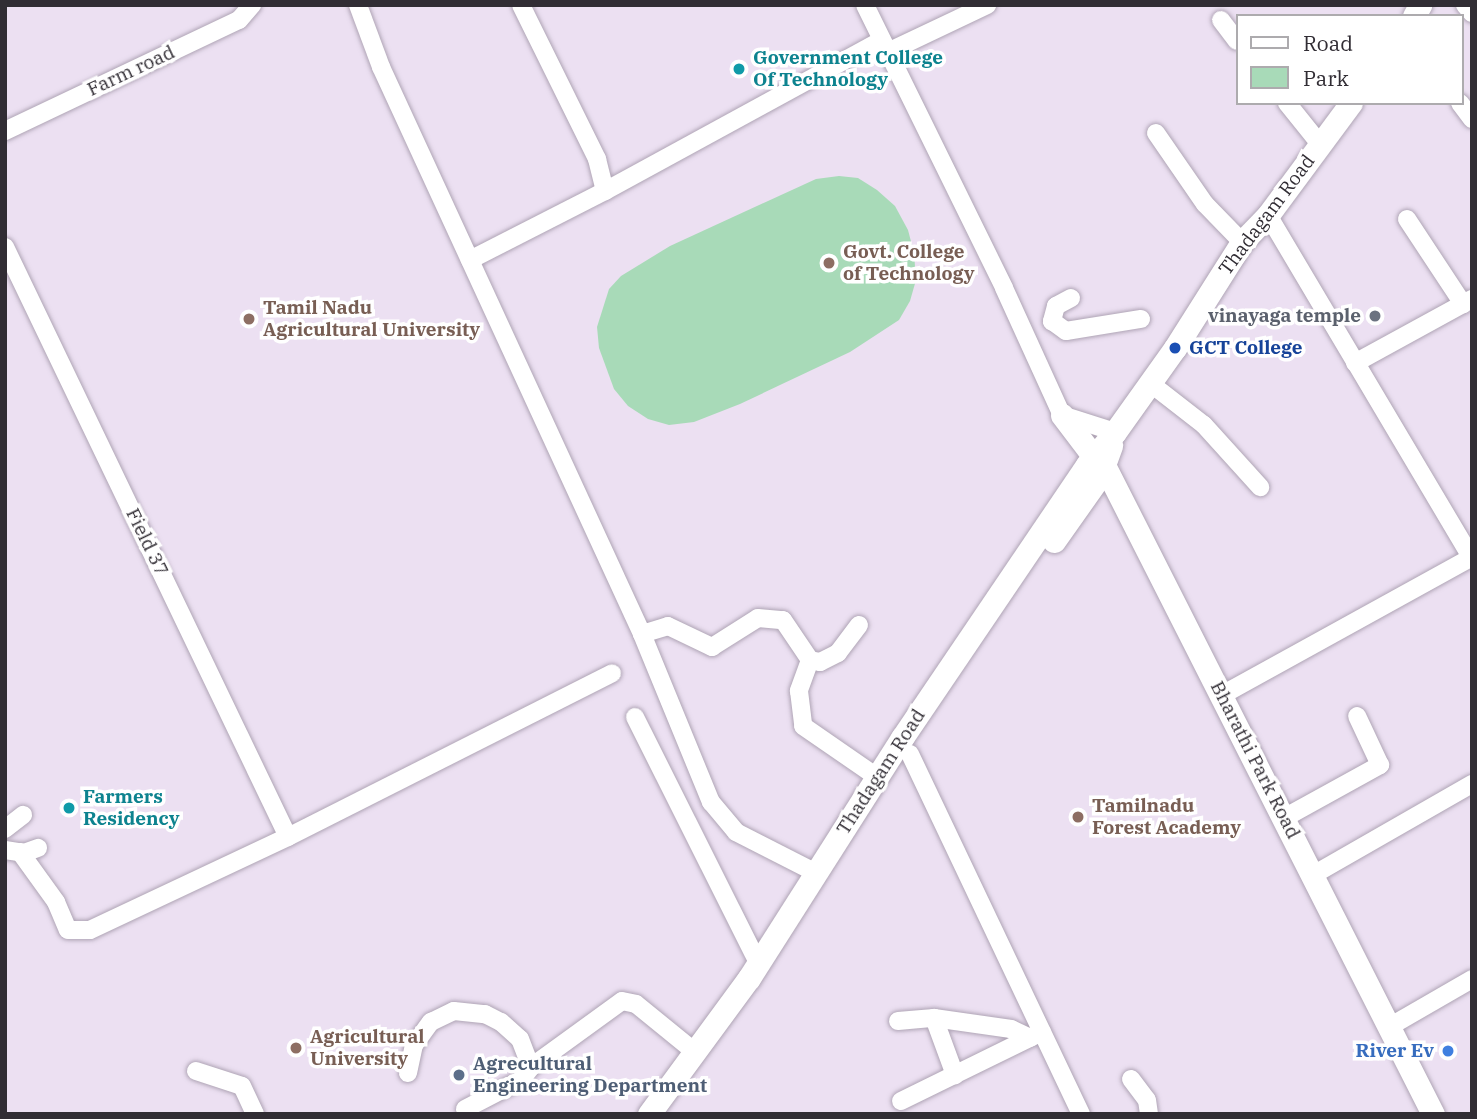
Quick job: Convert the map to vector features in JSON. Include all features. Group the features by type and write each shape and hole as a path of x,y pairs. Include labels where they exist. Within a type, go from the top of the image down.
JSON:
{"main road":[{"name":"Thadagam Road","path":"649,1114 758,963 877,777 1099,461 1115,432 1242,243 1268,215 1349,105"},
{"name":"Bharathi Park Road","path":"1062,415 1099,461 1222,695 1433,1114"},
{"name":"Thadagam Road","path":"667,1114 753,993 1000,616 1100,476 1099,461"}],"street":[{"name":"Farm road","path":"5,131 239,20 252,5"},
{"path":"358,5 381,67 642,634 711,802 736,832 816,873"},
{"path":"522,5 597,159 605,191"},
{"path":"865,5 1025,333 1062,415 1115,432"},
{"path":"470,260 885,46 987,5"},
{"path":"1465,5 1472,13"},
{"path":"1221,20 1236,40"},
{"path":"1289,105 1320,144"},
{"path":"1156,133 1205,204 1242,243"},
{"path":"1222,695 1472,557 1268,215"},
{"path":"1355,363 1467,302 1407,219"},
{"name":"Field 37","path":"5,247 288,836"},
{"path":"1052,321 1056,306 1071,298"},
{"path":"1052,321 1066,331 1141,319"},
{"path":"1025,333 1052,321"},
{"path":"1150,383 1204,425 1260,486"},
{"path":"642,634 668,626 712,647 758,618 783,620 810,660 820,662 838,653 859,625"},
{"path":"810,660 799,691 803,726 877,777"},
{"path":"13,851 56,902 68,930 90,930 288,836 612,673"},
{"path":"1284,818 1380,765 1357,716"},
{"path":"635,718 758,963"},
{"path":"909,754 1036,1035 1082,1114"},
{"path":"1313,875 1472,784"},
{"path":"5,829 23,815"},
{"path":"13,851 38,848"},
{"path":"1389,1027 1472,979"},
{"path":"465,1109 521,1080 531,1067 622,1001 636,1004 695,1052"},
{"path":"408,1073 414,1045 431,1022 454,1011 485,1014 501,1022 520,1039 531,1067"},
{"path":"898,1021 934,1018 1036,1035"},
{"path":"934,1018 955,1075"},
{"path":"901,1101 1036,1035"},
{"path":"195,1071 242,1086 255,1114"},
{"path":"1131,1079 1147,1100 1149,1114"}],"green space":[{"path":"839,176 858,178 877,190 895,206 908,230 914,253 916,280 910,301 899,320 850,352 740,404 694,422 669,425 648,419 628,406 614,389 599,348 597,327 609,289 621,276 670,246 816,179"}],"place":[{"name":"Government College Of Technology","path":"739,69"},
{"name":"Govt. College of Technology","path":"829,263"},
{"name":"vinayaga temple","path":"1375,316"},
{"name":"Tamil Nadu Agricultural University","path":"249,319"},
{"name":"GCT College","path":"1175,348"},
{"name":"Farmers Residency","path":"69,808"},
{"name":"Tamilnadu Forest Academy","path":"1078,817"},
{"name":"Agricultural University","path":"296,1048"},
{"name":"River Ev","path":"1448,1051"},
{"name":"Agrecultural Engineering Department","path":"459,1075"}]}
